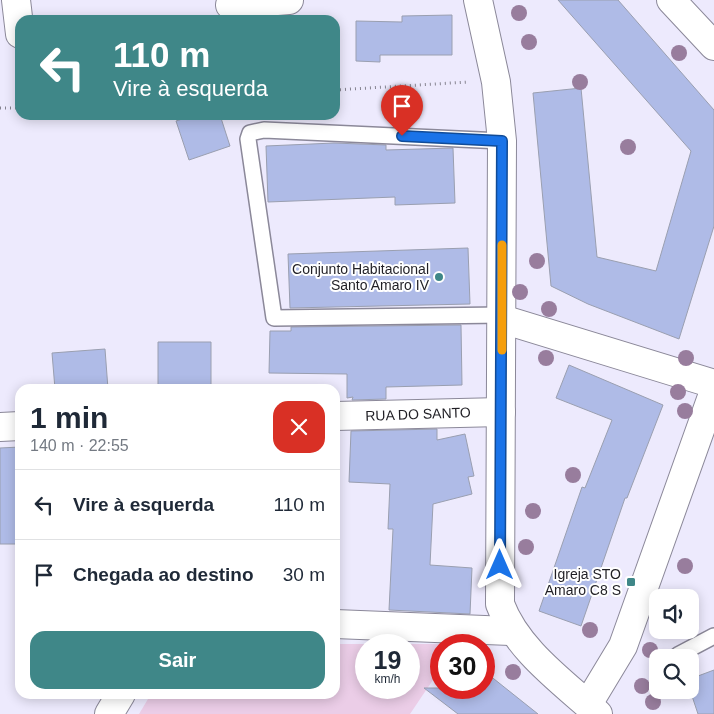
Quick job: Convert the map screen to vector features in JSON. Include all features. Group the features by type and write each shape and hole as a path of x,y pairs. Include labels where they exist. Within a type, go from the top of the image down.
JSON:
{"street":[{"path":"16,0 18,15"},
{"path":"230,5 289,0"},
{"path":"478,0 496,82 502,141 500,604 512,631 544,664 593,709 623,646 714,391"},
{"path":"671,0 714,46"},
{"path":"502,317 714,384"},
{"name":"RUA DO SANTO","path":"340,416 501,412"},
{"path":"0,427 15,426"},
{"path":"340,624 512,631"},
{"path":"109,714 117,699"}],"lane":[{"path":"502,141 264,130 250,133 248,139 274,318 502,317"},
{"path":"689,649 714,636"}],"path":[{"path":"340,90 472,81"},
{"path":"0,108 15,108"}],"shaded area":[{"path":"340,644 355,644 355,699 420,699 420,644 430,644 430,684 410,714 139,714 148,699 340,699"}],"building":[{"path":"558,0 618,0 714,110 714,226 679,339 588,304 551,286 533,93 581,88 597,257 656,271 691,151"},
{"path":"452,15 452,55 380,55 380,62 356,61 356,21 402,22 402,16"},
{"path":"222,120 230,146 189,160 176,121"},
{"path":"334,143 386,145 386,150 453,148 455,203 395,205 395,197 268,202 266,146"},
{"path":"468,248 470,304 290,308 288,254"},
{"path":"461,325 462,385 386,387 386,399 352,400 353,397 347,398 347,374 269,373 270,331 291,331 291,327"},
{"path":"158,342 211,342 211,384 158,384"},
{"path":"105,349 108,384 55,384 52,353"},
{"path":"569,365 663,405 627,498 625,498 581,626 539,611 582,487 585,488 612,420 556,398"},
{"path":"437,429 437,440 465,434 474,476 468,477 472,494 433,504 430,565 472,568 470,614 389,610 393,529 388,529 390,484 349,482 351,431"},
{"path":"15,447 15,544 0,544 0,448"},
{"path":"714,670 714,714 698,714 693,699 699,699 699,676"},
{"path":"495,680 538,714 458,714 438,699 495,699"}],"slow traffic":[{"path":"502,245 502,350"}],"place":[{"name":"Conjunto Habitacional Santo Amaro IV","path":"439,277"},
{"name":"Igreja STO Amaro C8 S","path":"631,582"}],"route":[{"path":"402,136 502,141 500,565"}]}
